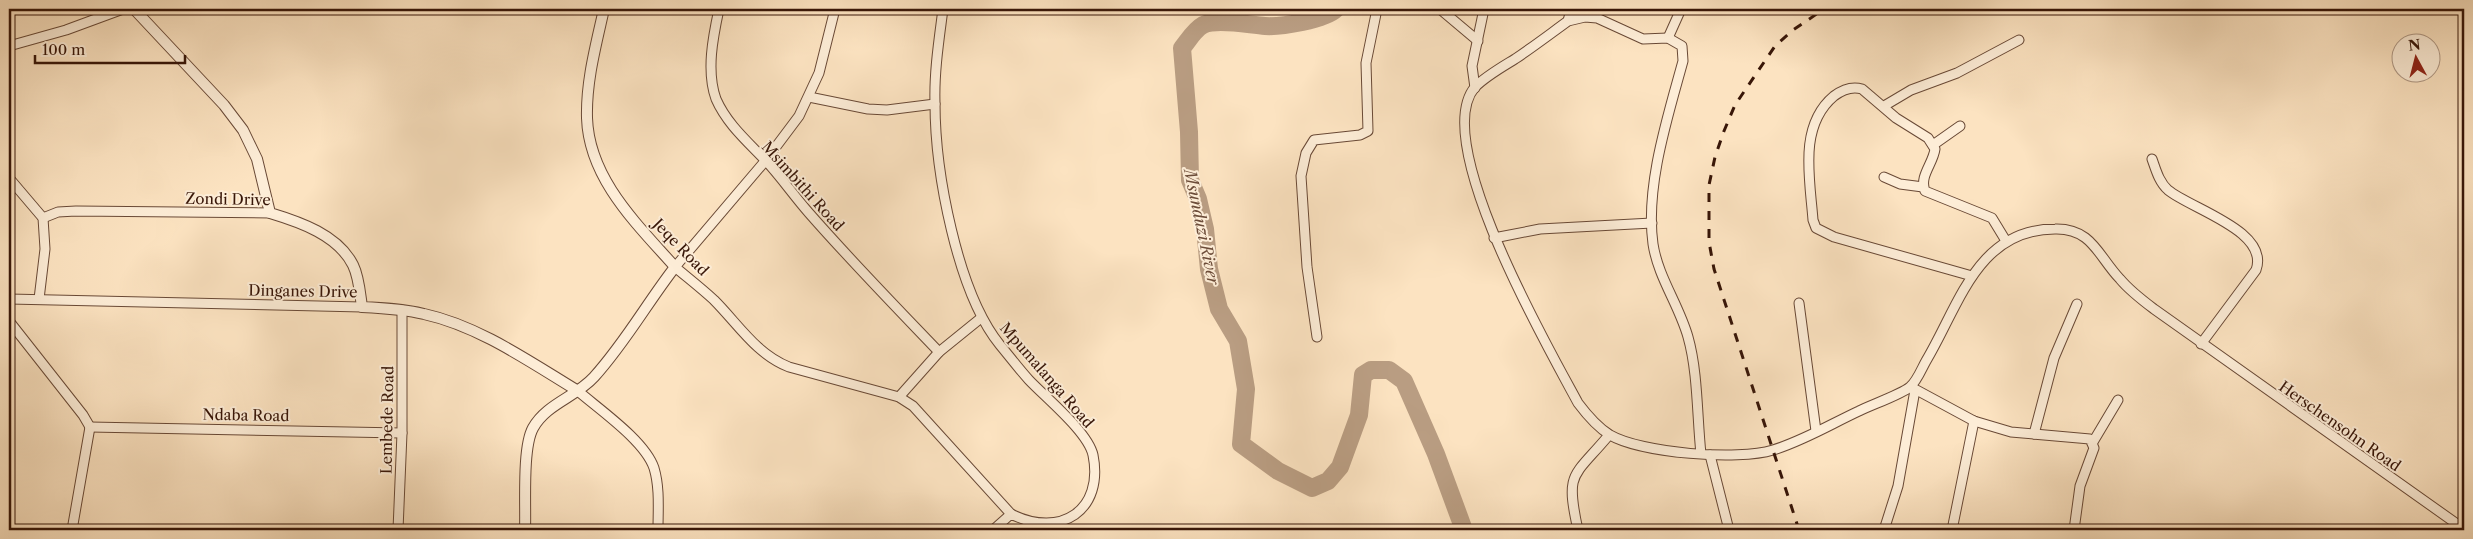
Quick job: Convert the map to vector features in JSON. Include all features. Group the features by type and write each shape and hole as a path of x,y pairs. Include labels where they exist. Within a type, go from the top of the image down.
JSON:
{"street":[{"path":"9,46 66,30 123,9"},
{"path":"134,9 224,105 243,130 257,159 270,213"},
{"name":"Jeqe Road","path":"604,9 588,96 587,120 592,146 612,192 675,267 713,299 759,348 774,360 789,367 899,397"},
{"name":"Msimbithi Road","path":"719,9 712,51 713,88 730,122 752,149 766,160 808,212 939,352"},
{"path":"525,530 528,450 532,428 547,411 578,391 600,370 675,267 766,160 799,116 819,73 835,9"},
{"name":"Mpumalanga Road","path":"943,9 935,104 942,177 948,213 967,283 981,318 1029,380 1073,424 1092,452 1094,485 1088,500 1075,518 1056,525 1028,522 1011,514"},
{"path":"1317,337 1305,251 1301,170 1307,148 1314,140 1360,135 1368,131 1366,63 1377,9"},
{"path":"1440,9 1478,40"},
{"path":"1484,9 1472,66 1475,88 1466,111 1468,148 1480,198 1494,238 1520,295 1578,403 1586,414 1609,434 1630,443 1706,454 1773,450 1913,388"},
{"path":"1668,38 1681,9"},
{"path":"1568,22 1570,10"},
{"path":"1475,88 1568,22 1585,17 1598,18 1637,37 1652,40 1668,38 1682,46 1684,61 1662,144 1652,223 1656,260 1688,338 1706,454 1729,530"},
{"path":"1884,106 1911,90 1957,73 2018,40"},
{"path":"1884,530 1898,486 1913,388 1972,276 1987,258 2006,241 1992,218 1982,212 1941,199 1928,193 1923,187 1923,178 1932,161 1933,145 1928,138 1913,131 1865,90 1857,87 1837,94 1821,110 1811,132 1809,144 1813,220 1816,228 1834,238 1972,276"},
{"path":"809,96 868,109 887,110 935,104"},
{"path":"1933,145 1960,126"},
{"path":"2152,159 2158,174 2169,190 2231,226 2248,239 2257,253 2259,261 2256,270 2201,344"},
{"path":"9,178 43,218 45,249 39,300"},
{"path":"1884,178 1900,184 1923,187"},
{"name":"Zondi Drive","path":"43,218 58,212 76,211 270,213 314,230 339,246 353,267 362,307"},
{"path":"1494,238 1540,229 1652,223"},
{"name":"Herschensohn Road","path":"2006,241 2035,230 2068,229 2080,233 2089,240 2119,278 2137,297 2464,529"},
{"name":"Dinganes Drive","path":"9,299 362,307 402,310 434,317 484,337 516,353 578,391"},
{"path":"1799,303 1816,431"},
{"path":"2034,434 2054,358 2077,304"},
{"name":"Lembede Road","path":"398,530 402,433 402,310"},
{"path":"981,318 939,352 899,397 923,416 1011,514 993,530"},
{"path":"9,321 84,415 90,427 72,530"},
{"path":"1913,388 1974,421 2011,432 2086,437 2093,442"},
{"path":"578,391 633,440 650,460 656,480 658,530"},
{"path":"2074,530 2080,486 2094,451 2093,442 2118,400"},
{"path":"1952,530 1974,421"},
{"name":"Ndaba Road","path":"90,427 402,433"},
{"path":"1578,530 1570,487 1582,464 1609,434"}],"waterway":[{"name":"Msunduzi River","path":"1336,9 1313,19 1281,25 1209,23 1197,30 1182,48 1189,132 1190,180 1198,199 1205,229 1209,269 1219,309 1238,341 1246,389 1241,444 1278,471 1312,488 1328,481 1340,467 1359,415 1363,375 1371,370 1389,370 1404,381 1436,454 1464,530"}],"railway":[{"path":"1799,530 1714,269 1709,242 1709,185 1715,157 1735,105 1775,46 1793,30 1824,9"}]}
